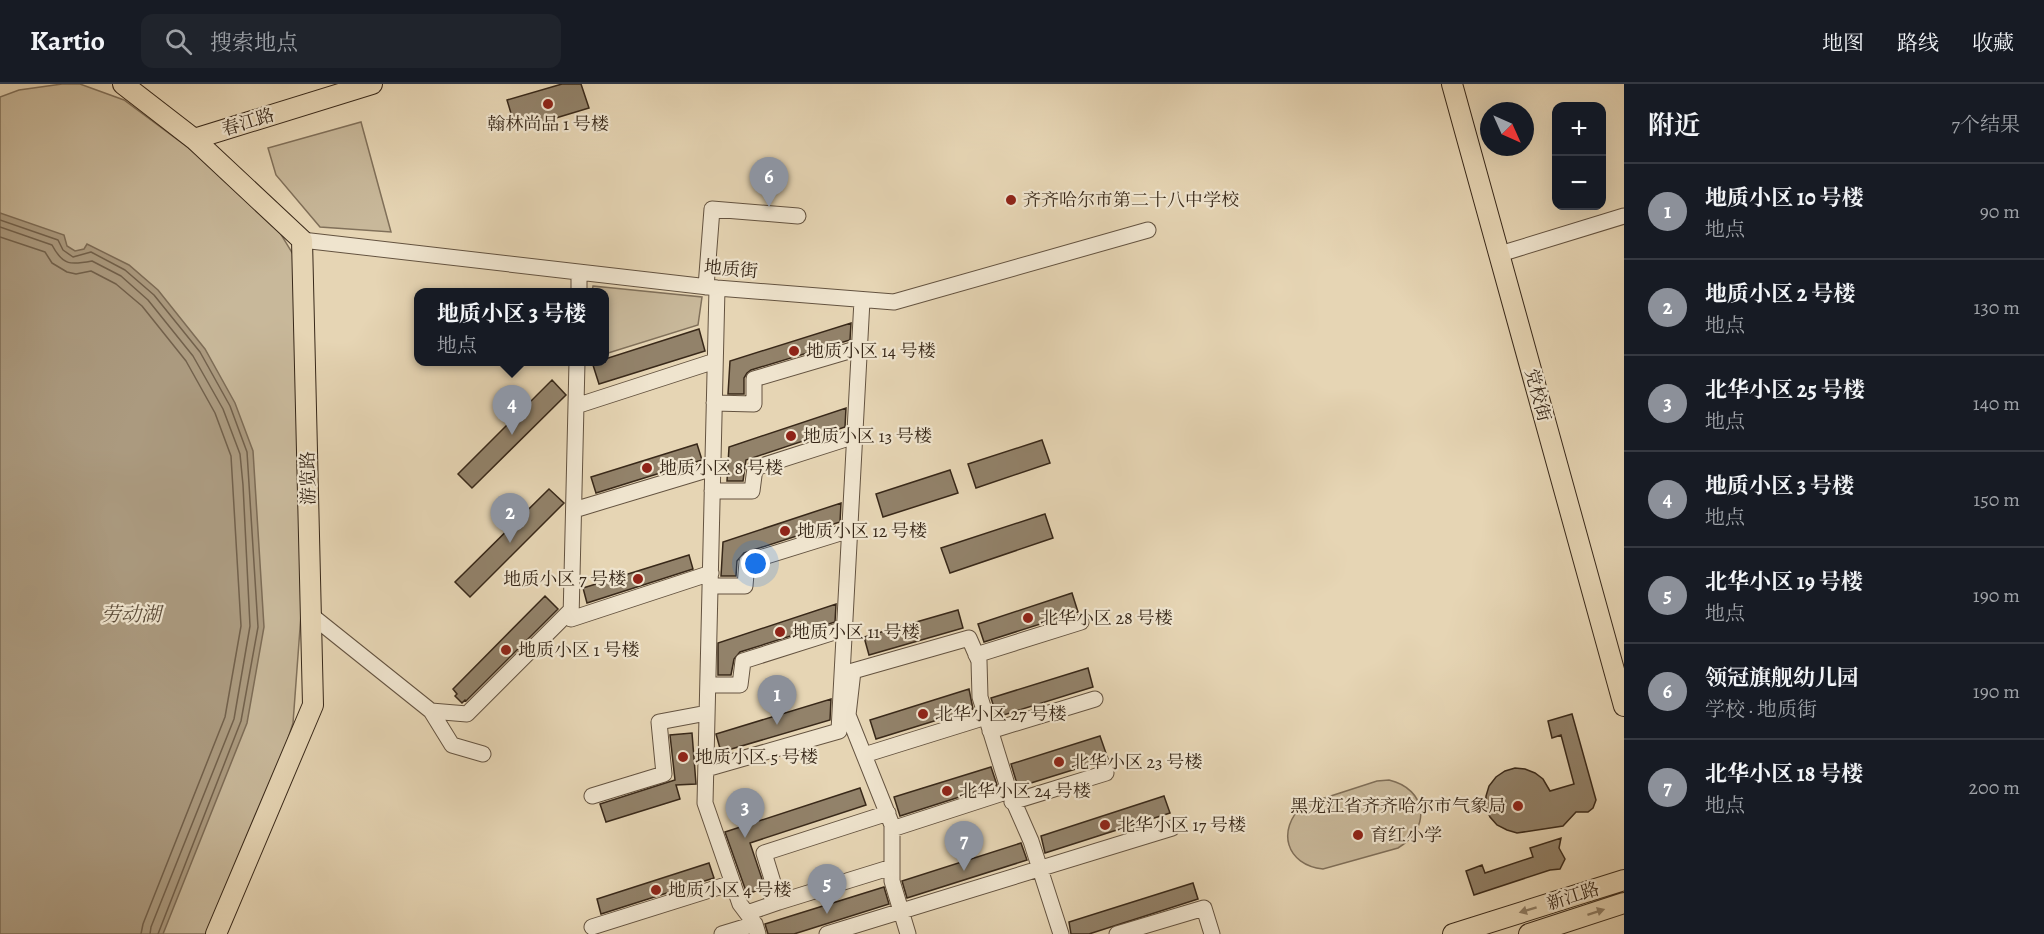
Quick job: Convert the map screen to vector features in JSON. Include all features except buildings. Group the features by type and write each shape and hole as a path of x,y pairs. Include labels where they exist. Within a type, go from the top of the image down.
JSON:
{"main road":[{"path":"123,84 194,140 302,240"},
{"name":"党校街","path":"1452,84 1624,706"},
{"name":"春江路","path":"194,140 363,85"},
{"name":"游览路","path":"216,934 313,705 302,240"},
{"name":"新江路","path":"1453,934 1624,880"},
{"name":"新江路","path":"1528,934 1624,903"}],"street":[{"path":"753,923 740,904 705,803 715,362 711,287 712,209 798,216"},
{"path":"1500,254 1624,216"},
{"name":"地质街","path":"302,240 711,287 894,302 1148,230"},
{"path":"579,272 579,288"},
{"path":"706,769 839,731 862,300"},
{"path":"714,403 754,404 754,379 859,348"},
{"path":"576,406 715,362"},
{"path":"577,366 571,619 710,580 745,586 747,562 850,530"},
{"path":"712,491 752,491 755,468 855,436"},
{"path":"574,510 713,468"},
{"path":"431,711 467,714 571,610"},
{"path":"311,615 431,711 452,745 483,754"},
{"path":"976,655 1081,622"},
{"path":"708,685 740,685 743,661 844,629"},
{"path":"908,934 892,881 892,830 888,813 848,715 853,671 969,638 979,661 980,696 1010,796 1031,841 1062,934"},
{"path":"864,755 1095,699"},
{"path":"592,796 664,774 659,722 708,713"},
{"path":"892,830 1010,796 1106,773"},
{"path":"779,902 764,853 888,813"},
{"path":"827,934 1172,828"},
{"path":"722,934 753,923 779,902 892,867"},
{"path":"592,927 732,883"},
{"path":"1118,934 1204,908 1212,934"}],"shaded area":[{"name":"劳动湖","path":"80,84 124,100 225,175 268,213 302,269 308,520 293,723 276,777 210,934 0,934 0,97 19,90"},
{"path":"361,122 391,232 320,227 276,175 268,148"},
{"path":"593,286 702,297 698,325 609,353 609,288 593,288"},
{"path":"1389,780 1402,785 1418,800 1420,820 1409,840 1398,848 1323,869 1300,861 1293,854 1289,845 1290,825 1303,805 1377,781"}],"water":[{"name":"劳动湖","path":"0,213 64,235 67,246 75,251 84,249 87,244 129,265 158,290 205,349 235,403 253,451 264,627 247,723 163,934 0,934"}],"place":[{"name":"翰林尚品 1 号楼","path":"548,104"},
{"name":"齐齐哈尔市第二十八中学校","path":"1011,200"},
{"name":"领冠旗舰幼儿园","path":"769,207"},
{"name":"地质小区 14 号楼","path":"794,351"},
{"name":"地质小区 3 号楼","path":"512,435"},
{"name":"地质小区 13 号楼","path":"791,436"},
{"name":"地质小区 8 号楼","path":"647,468"},
{"name":"地质小区 12 号楼","path":"785,531"},
{"name":"地质小区 2 号楼","path":"510,543"},
{"name":"地质小区 7 号楼","path":"638,579"},
{"name":"北华小区 28 号楼","path":"1028,618"},
{"name":"地质小区 11 号楼","path":"780,632"},
{"name":"地质小区 1 号楼","path":"506,650"},
{"name":"北华小区 27 号楼","path":"923,714"},
{"name":"地质小区 10 号楼","path":"777,725"},
{"name":"地质小区 5 号楼","path":"683,757"},
{"name":"北华小区 23 号楼","path":"1059,762"},
{"name":"北华小区 24 号楼","path":"947,791"},
{"name":"黑龙江省齐齐哈尔市气象局","path":"1518,806"},
{"name":"北华小区 17 号楼","path":"1105,825"},
{"name":"育红小学","path":"1358,835"},
{"name":"北华小区 25 号楼","path":"745,838"},
{"name":"北华小区 18 号楼","path":"964,871"},
{"name":"地质小区 4 号楼","path":"656,890"},
{"name":"北华小区 19 号楼","path":"827,914"}]}
